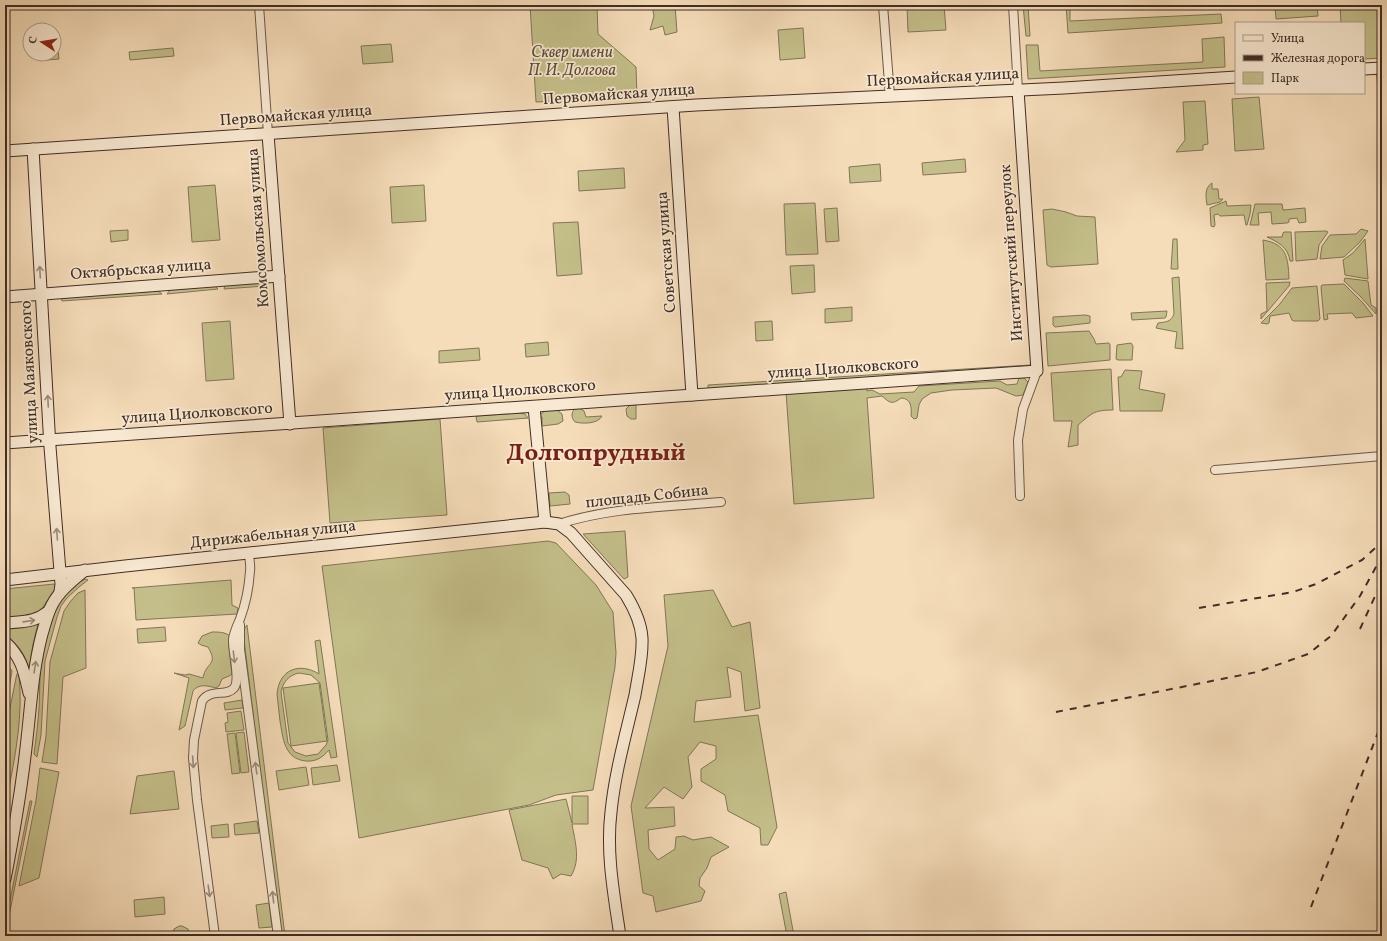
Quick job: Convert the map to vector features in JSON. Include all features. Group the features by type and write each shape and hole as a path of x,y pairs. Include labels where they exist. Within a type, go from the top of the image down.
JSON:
{"street":[{"name":"Комсомольская улица","path":"259,5 290,424"},
{"path":"883,5 890,96"},
{"name":"Институтский переулок","path":"1013,5 1037,371 1023,409 1018,440 1020,496"},
{"path":"1365,69 1381,68 1382,84"},
{"name":"Первомайская улица","path":"5,151 673,107 1018,90 1235,77"},
{"name":"Советская улица","path":"673,107 692,395"},
{"name":"улица Маяковского","path":"32,149 50,440 61,584 60,592"},
{"name":"Октябрьская улица","path":"5,297 279,276"},
{"name":"улица Циолковского","path":"5,444 1037,371"},
{"path":"534,407 545,522"},
{"path":"1214,470 1382,456"},
{"name":"площадь Собина","path":"559,524 603,513 721,502"},
{"name":"Дирижабельная улица","path":"5,580 85,570 545,522 559,524"},
{"path":"559,524 570,533 626,595 635,611 641,633 642,652 638,676 614,789 610,817 612,875 620,936"},
{"path":"249,553 251,570 240,620 240,649 278,936"},
{"path":"5,880 20,798 37,654 49,610 60,592 85,570"},
{"path":"5,624 34,620 49,610"},
{"path":"215,936 197,800 193,758 194,740 202,701 205,697 210,694 231,691 235,687 237,681 233,640 235,630 240,620"},
{"path":"5,642 20,661 28,688 30,706"}],"green space":[{"name":"Сквер имени П. И. Долгова","path":"530,5 597,5 598,34 636,67 637,97 536,102"},
{"path":"652,5 675,5 677,32 665,35 663,26 650,30 654,16"},
{"path":"907,5 944,5 946,30 908,32"},
{"path":"1023,5 1028,5 1030,36 1026,36"},
{"path":"1066,5 1070,5 1070,21 1221,14 1222,23 1068,33"},
{"path":"1275,5 1283,5 1284,9 1317,6 1318,16 1276,19"},
{"path":"1340,5 1382,5 1382,58 1365,59 1365,22 1341,22"},
{"path":"803,28 805,58 780,60 778,30"},
{"path":"1224,37 1225,67 1028,79 1026,45 1038,45 1040,71 1203,62 1202,39"},
{"path":"391,44 393,62 363,64 361,46"},
{"path":"173,48 174,56 130,60 129,52"},
{"path":"1259,97 1264,149 1235,151 1232,99"},
{"path":"1205,101 1208,144 1203,145 1203,150 1176,152 1185,140 1183,102"},
{"path":"965,159 966,172 923,175 922,163"},
{"path":"880,164 881,181 850,183 849,167"},
{"path":"624,168 625,188 579,191 578,171"},
{"path":"1212,183 1212,189 1218,189 1219,199 1223,199 1220,202 1207,205 1207,190 1209,185"},
{"path":"215,185 220,240 192,242 188,187"},
{"path":"424,185 426,221 392,223 390,187"},
{"path":"1226,201 1227,206 1251,205 1247,225 1244,215 1220,216 1218,214 1214,215 1214,227 1211,226 1210,208"},
{"path":"815,203 818,254 786,255 784,204"},
{"path":"1255,204 1282,204 1283,210 1305,208 1306,222 1299,223 1297,218 1289,219 1289,222 1287,223 1272,224 1271,212 1258,213 1259,225 1250,225"},
{"path":"837,208 839,241 826,242 824,209"},
{"path":"1052,209 1077,216 1095,217 1098,264 1051,267 1047,265 1043,210"},
{"path":"578,222 582,274 557,276 553,223"},
{"path":"1361,229 1368,231 1360,242 1344,257 1320,259 1322,246 1330,235 1356,234"},
{"path":"128,230 128,240 111,242 110,231"},
{"path":"1284,232 1291,232 1293,261 1290,261 1287,252 1282,246 1267,237 1282,237"},
{"path":"1295,232 1328,232 1319,245 1317,259 1296,261"},
{"path":"1173,239 1177,239 1178,269 1171,269"},
{"path":"1365,239 1368,279 1345,275 1343,260 1353,253"},
{"path":"1263,240 1277,245 1285,253 1287,258 1289,279 1266,280"},
{"path":"814,265 815,292 792,294 790,266"},
{"path":"1179,277 1183,349 1175,348 1177,332 1156,328 1158,323 1166,322 1173,317 1172,278"},
{"path":"1345,278 1368,281 1371,305 1376,308 1376,314 1344,281"},
{"path":"265,282 265,286 224,289 225,285"},
{"path":"1290,282 1289,286 1261,319 1261,314 1267,311 1266,283"},
{"path":"1344,284 1363,303 1373,316 1356,318 1352,313 1327,314 1328,319 1324,320 1322,285"},
{"path":"215,286 218,289 167,294 170,290"},
{"path":"1317,286 1320,319 1318,321 1294,321 1289,313 1270,316 1269,323 1261,323 1279,305 1292,288"},
{"path":"158,291 162,294 62,301 61,297"},
{"path":"852,307 852,321 825,323 825,309"},
{"path":"1167,311 1165,318 1132,320 1131,313"},
{"path":"1090,316 1090,323 1055,327 1053,325 1053,317"},
{"path":"230,321 234,379 206,381 202,323"},
{"path":"772,321 773,340 756,341 755,322"},
{"path":"1089,331 1096,344 1109,343 1110,360 1048,366 1046,333"},
{"path":"548,342 549,355 526,357 525,344"},
{"path":"1131,343 1133,346 1132,360 1116,359 1117,345"},
{"path":"479,348 480,360 439,363 439,351"},
{"path":"1030,365 1026,368 708,391 708,385"},
{"path":"1111,369 1113,410 1094,413 1078,425 1078,445 1068,447 1072,421 1054,421 1051,373"},
{"path":"1125,370 1142,371 1139,389 1165,394 1162,411 1120,411 1118,377 1121,377"},
{"path":"1019,378 1024,378 1028,382 1023,395 1016,396 996,388 952,390 931,393 922,399 919,405 917,418 914,419 911,416 910,404 904,398 901,398 895,402 889,402 882,396 867,398 874,498 794,504 786,392 867,388 867,391 872,390 880,394 914,392 919,386 1000,381 1007,385 1017,384"},
{"path":"630,405 636,405 636,419 631,419 627,416 626,409"},
{"path":"579,408 584,411 586,417 602,416 594,422 575,422 572,417 572,413 575,409"},
{"path":"547,410 557,410 562,414 563,421 558,424 542,426 542,417 540,417 541,414"},
{"path":"520,413 525,414 528,418 477,422 476,416"},
{"path":"440,419 447,515 330,523 323,428"},
{"path":"565,492 569,495 570,504 550,506 549,493"},
{"path":"625,531 628,577 624,579 583,534"},
{"path":"548,541 556,543 596,585 613,612 616,653 615,667 593,790 556,795 529,805 359,838 322,566"},
{"path":"86,579 88,580 67,598 61,606 57,617 45,661 41,735 37,757 34,754 39,714 40,671 50,624 54,612 67,592 75,584"},
{"path":"231,580 232,605 238,608 237,614 136,620 134,588 132,588"},
{"path":"54,584 56,587 55,589 41,610 31,617 5,619 5,589"},
{"path":"85,590 86,668 63,677 57,764 42,762 46,736 50,662 64,611 78,593"},
{"path":"713,590 732,627 750,622 760,708 745,711 741,672 727,667 731,697 696,701 694,722 758,715 777,827 768,845 761,845 760,828 728,811 725,795 701,781 701,769 716,759 716,746 700,742 688,757 692,787 683,799 664,787 645,808 674,807 675,826 648,830 649,849 658,860 675,849 676,837 684,836 693,840 711,837 729,847 711,857 707,868 700,878 699,886 705,891 701,901 656,912 653,896 643,893 631,806 668,646 664,595"},
{"path":"38,624 29,669 20,650 14,642 5,635 5,629 22,628"},
{"path":"247,625 285,936 280,936 243,631"},
{"path":"165,627 166,641 138,643 137,629"},
{"path":"212,632 224,633 230,636 229,647 232,674 222,679 219,686 216,688 201,686 195,688 185,726 179,730 189,678 174,673 185,675 189,674 203,678 212,661 212,657 208,647 198,643 202,636"},
{"path":"320,640 337,757 331,758 329,750 324,755 313,761 306,761 293,756 286,747 281,728 277,694 282,679 292,670 298,668 312,670 319,674 315,641","holes":["299,673 311,675 320,683 328,740 326,745 318,754 306,756 295,752 288,743 281,692 283,685 292,675"]},
{"path":"5,661 12,671 5,712"},
{"path":"17,674 19,674 20,689 19,719 16,748 8,793 5,792 5,733"},
{"path":"319,683 327,741 291,746 283,688"},
{"path":"242,700 243,708 225,710 224,703"},
{"path":"241,711 244,730 226,732 225,723 228,722 227,713"},
{"path":"244,732 249,772 241,773 236,733"},
{"path":"235,733 240,773 232,774 227,734"},
{"path":"337,765 340,781 313,785 311,768"},
{"path":"306,767 309,785 279,790 276,771"},
{"path":"40,768 59,772 39,878 19,886 36,800"},
{"path":"174,771 179,809 130,814 137,776"},
{"path":"572,796 588,796 588,824 572,824 577,857 571,876 561,874 553,879 548,868 522,860 509,810 566,799 572,823"},
{"path":"30,801 32,801 5,936 5,925"},
{"path":"257,821 259,833 235,835 234,824"},
{"path":"228,824 229,837 212,838 211,826"},
{"path":"786,892 794,936 787,936 779,894"},
{"path":"164,897 165,914 135,917 134,900"},
{"path":"269,903 272,927 259,928 256,905"},
{"path":"179,926 188,929 190,936 172,936 174,929"}],"railway":[{"path":"1199,608 1293,592 1316,584 1362,560 1382,542"},
{"path":"1056,712 1257,672 1308,654 1331,636 1360,596 1382,556"},
{"path":"1360,629 1382,581"},
{"path":"1311,907 1382,722"}],"district":[{"name":"Долгопрудный","path":"596,454"}]}
